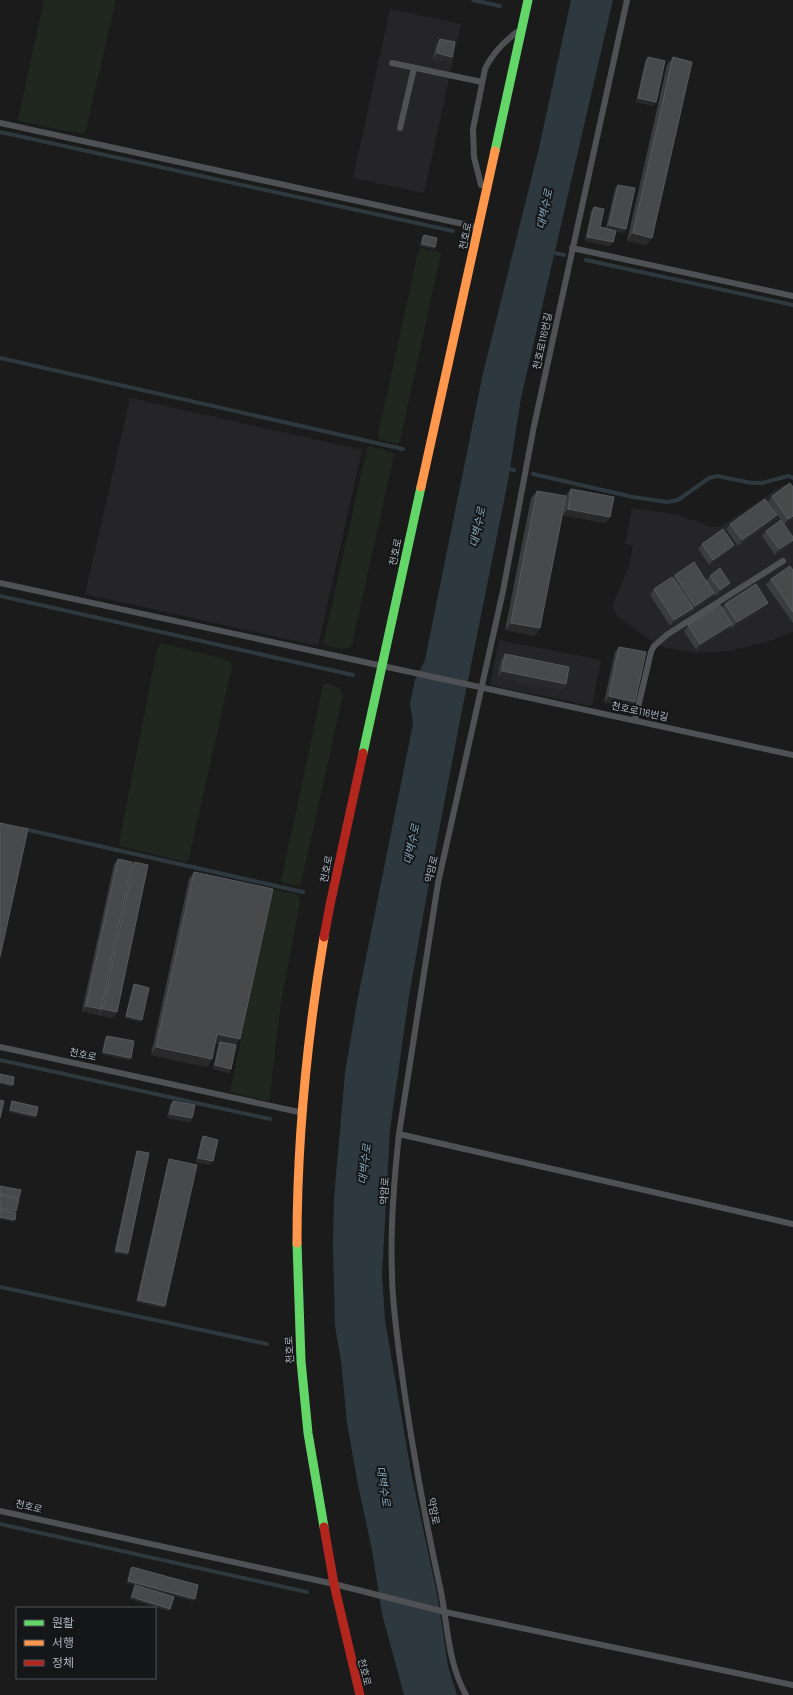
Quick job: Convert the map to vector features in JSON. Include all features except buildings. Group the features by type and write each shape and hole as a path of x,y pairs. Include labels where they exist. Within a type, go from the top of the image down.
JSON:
{"street":[{"name":"천호로","path":"360,1695 334,1584 308,1433 301,1361 297,1278 297,1195 302,1113 313,1004 329,912 381,666 528,0"}],"lane":[{"name":"천호로116번길","path":"480,687 512,549 534,426 627,0"},
{"path":"484,198 474,157 473,121 488,62 506,41 522,28"},
{"path":"392,63 482,82"},
{"path":"400,128 414,68"},
{"path":"0,123 478,227"},
{"path":"572,248 793,296"},
{"path":"636,720 654,646 668,634 784,561"},
{"name":"천호로116번길","path":"0,583 793,755"},
{"name":"약암로","path":"466,1695 461,1687 450,1656 443,1611 415,1466 405,1401 394,1305 391,1246 395,1168 399,1134 438,883 480,687"},
{"name":"천호로","path":"0,1047 302,1113"},
{"path":"399,1134 793,1224"},
{"name":"천호로","path":"0,1511 334,1584"},
{"path":"334,1584 443,1611 793,1685"}],"shaded area":[{"path":"44,0 116,0 86,130 82,134 19,121 18,119"},
{"path":"390,9 461,24 424,193 353,178"},
{"path":"422,248 441,253 400,441 398,444 380,440 378,435 418,252 419,249"},
{"path":"130,398 362,450 318,646 85,594"},
{"path":"369,446 392,452 394,454 352,645 349,648 340,649 325,645 324,640 367,449"},
{"path":"786,484 793,487 793,632 769,641 730,651 699,653 665,648 650,640 617,616 613,608 614,601 629,566 633,545 625,544 632,508 677,515 712,527 720,527"},
{"path":"499,640 601,660 592,706 490,685"},
{"path":"161,643 221,658 231,663 232,667 189,860 186,862 121,846 119,844 157,649"},
{"path":"326,683 340,688 342,699 301,884 298,886 281,881 323,686"},
{"path":"274,890 297,894 300,902 280,1009 270,1099 266,1101 230,1092 272,893"}],"water":[{"name":"대벽수로","path":"571,0 613,0 521,398 508,481 427,894 409,996 390,1130 382,1275 385,1320 411,1472 438,1599 448,1666 457,1695 404,1695 382,1614 372,1550 347,1423 341,1361 335,1326 333,1246 334,1198 345,1073 357,1002 413,724 410,703 415,680 425,660 483,373 539,148"}],"waterway":[{"path":"473,0 500,6"},
{"path":"0,132 453,231"},
{"path":"550,252 564,255"},
{"path":"586,260 793,305"},
{"path":"0,358 403,449"},
{"path":"505,468 514,470"},
{"path":"533,474 633,497 667,502 678,500 709,478 717,476 752,483 762,483 788,476 793,478"},
{"path":"0,596 353,675"},
{"path":"24,829 303,892"},
{"path":"0,1060 270,1119"},
{"path":"0,1287 267,1344"},
{"path":"0,1524 307,1592"}],"traffic: fast":[{"path":"495,151 528,0"},
{"path":"363,753 421,487"},
{"path":"297,1243 301,1361 308,1433 324,1527"}],"traffic: slow":[{"path":"421,487 495,151"},
{"path":"297,1243 297,1205 304,1090 324,937"}],"traffic: jam":[{"path":"324,937 363,753"},
{"path":"324,1527 334,1584 360,1695"}]}
